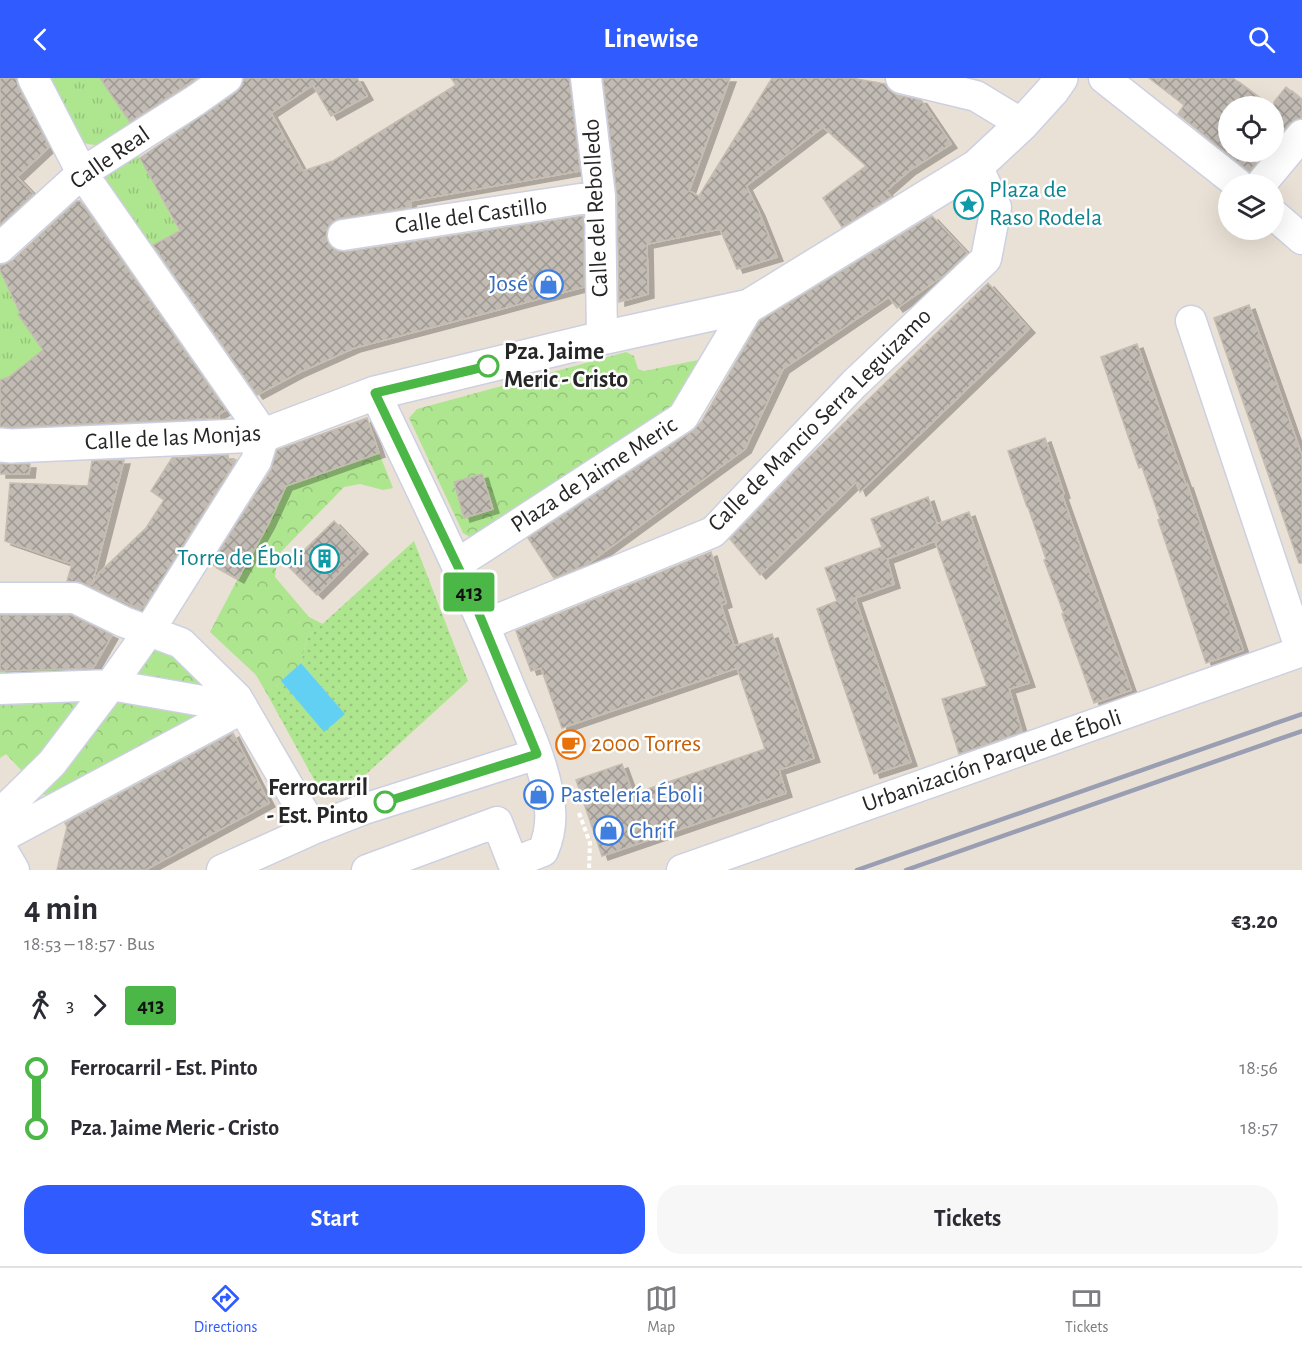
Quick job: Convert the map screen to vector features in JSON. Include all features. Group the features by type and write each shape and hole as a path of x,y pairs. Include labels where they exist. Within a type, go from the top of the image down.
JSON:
{"street":[{"path":"0,814 52,763 149,631 256,461 264,435 82,173 33,78"},
{"name":"Calle Real","path":"0,248 82,173 227,78"},
{"name":"Calle del Rebolledo","path":"586,78 600,196 602,338"},
{"path":"901,78 976,96 1022,124"},
{"path":"367,870 497,822 511,867 543,851 548,841 550,825 548,791 537,754 457,564 375,393 602,338 749,306 977,166 1022,124 1061,78"},
{"path":"1104,78 1225,174"},
{"path":"1269,174 1302,135"},
{"name":"Calle de Mancio Serra Leguizamo","path":"484,625 713,532 854,384 986,259 996,207 977,166"},
{"name":"Calle del Castillo","path":"343,235 600,196"},
{"path":"1284,223 1302,239"},
{"name":"Plaza de Jaime Meric","path":"457,564 684,417 749,306"},
{"path":"1191,321 1302,651"},
{"name":"Calle de las Monjas","path":"0,445 264,435 375,393"},
{"path":"0,598 75,598 124,622 181,643 237,698 313,829"},
{"name":"Urbanización Parque de Éboli","path":"682,870 1302,651"},
{"path":"0,689 111,685 243,708"},
{"path":"0,838 243,708"},
{"path":"222,870 364,809 537,754"},
{"path":"0,846 14,870"}],"green space":[{"path":"51,78 100,78 134,127 100,146 83,143 42,83"},
{"path":"135,149 179,231 141,251 96,177"},
{"path":"0,270 16,306 43,350 14,391 15,430 0,437"},
{"path":"626,352 634,356 638,369 644,371 703,359 677,412 473,539 463,533 409,418 417,409"},
{"path":"379,453 393,488 383,490 360,484 344,487 278,555 275,577 309,617 323,624 307,638 301,663 267,694 256,675 210,632 286,486"},
{"path":"414,541 468,681 364,776 321,792 267,694 281,681 324,731 344,713 301,663 307,638"},
{"path":"133,636 175,651 227,705 50,801 6,754 0,758 0,671 64,670 93,690"}],"water":[{"path":"301,663 345,714 324,732 281,681"}],"building":[{"path":"0,78 16,78 49,147 17,177 33,194 0,225"},
{"path":"100,78 197,78 130,122"},
{"path":"244,78 357,78 367,96 331,116 313,85 271,113 303,171 333,161 456,85 451,78 569,78 580,171 410,201 411,207 340,218 332,222 327,229 326,237 330,246 337,251 346,252 583,216 584,287 354,348 298,373 257,395 153,245 180,231 140,158 237,92"},
{"path":"603,78 730,78 689,191 699,196 772,78 851,78 885,84 896,95 921,100 951,144 910,170 886,191 891,197 842,227 823,198 866,166 823,127 746,186 777,257 737,269 720,229 647,244 648,294 619,302 617,194"},
{"path":"1149,78 1233,78 1257,96 1218,96 1218,146 1178,114 1184,105"},
{"path":"1286,87 1302,100 1302,118 1296,119 1284,130 1284,96 1279,96"},
{"path":"1238,162 1256,163 1249,171"},
{"path":"77,201 80,201 226,410 219,414 219,418 0,427 0,380 9,377 43,350 18,314 20,313 0,270 0,265 12,261"},
{"path":"932,216 967,253 944,275 897,308 889,297 783,369 745,449 586,565 554,578 528,538 693,431 702,421 760,321"},
{"path":"988,283 1029,329 860,492 856,482 760,575 730,539 798,468"},
{"path":"1249,305 1302,456 1302,563 1299,563 1214,318"},
{"path":"1137,344 1243,650 1206,663 1158,520 1160,519 1142,467 1139,468 1101,357"},
{"path":"367,418 379,453 286,486 269,523 238,579 211,564 271,470 277,450"},
{"path":"1045,438 1064,494 1062,495 1131,690 1094,703 1008,451"},
{"path":"228,455 229,461 236,460 147,603 140,609 83,583 67,581 72,564 5,541 10,483 88,486 92,461 124,460 92,585 100,572 146,528 164,500 151,491 172,458"},
{"path":"0,464 30,464 29,474 0,474"},
{"path":"482,474 493,509 464,518 454,482"},
{"path":"928,497 937,524 969,512 1029,683 1009,689 1022,732 959,754 942,699 987,686 935,541 887,559 894,584 855,598 911,762 874,774 817,609 837,601 825,568 882,547 871,519"},
{"name":"Torre de Éboli","path":"334,521 362,550 317,595 288,566"},
{"path":"711,552 726,603 721,605 734,646 772,634 814,758 779,770 786,793 602,856 576,780 622,764 633,794 765,749 737,668 562,728 541,668 531,671 516,631"},
{"path":"0,615 71,615 112,635 93,668 0,671"},
{"path":"233,733 269,803 145,870 57,870 67,827 65,823"}],"railway":[{"path":"857,870 1302,714"},
{"path":"906,870 1302,731"}],"bus line":[{"name":"413","path":"385,802 537,754 470,592 375,393 488,366"}],"place":[{"name":"Plaza de Raso Rodela","path":"968,204"},
{"name":"José","path":"549,284"},
{"name":"Pza. Jaime Meric - Cristo","path":"488,366"},
{"name":"Torre de Éboli","path":"325,558"},
{"name":"2000 Torres","path":"570,744"},
{"name":"Pastelería Éboli","path":"539,795"},
{"name":"Ferrocarril - Est. Pinto","path":"385,802"},
{"name":"Chrif","path":"608,831"}]}
